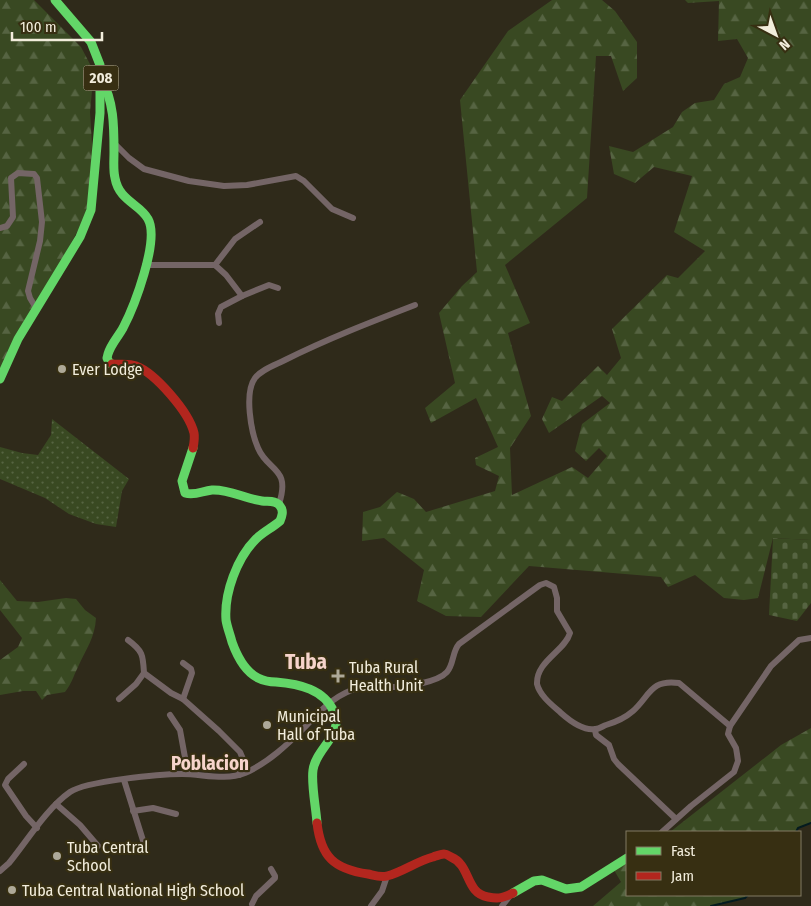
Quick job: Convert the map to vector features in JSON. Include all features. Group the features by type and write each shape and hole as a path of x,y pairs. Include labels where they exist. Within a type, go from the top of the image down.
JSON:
{"street":[{"name":"208","path":"0,380 18,339 80,237 92,210 100,113 100,65 96,53 82,30 55,0"},
{"path":"101,78 111,100 114,166 117,186 126,198 143,212 150,222 150,243 135,302 123,329 108,352 108,361 113,365 130,365 145,371 164,388 189,420 195,436 182,485 186,493 192,495 217,490 279,504"},
{"path":"114,143 128,158 144,169 189,182 224,186 247,185 296,176 304,181 332,209 353,218"},
{"path":"0,228 10,224 13,218 11,178 18,173 34,174 42,222 40,241 28,291 31,301 36,308"},
{"path":"216,265 235,239 260,222"},
{"path":"145,265 216,265 242,296"},
{"path":"219,323 218,314 221,307 269,285 278,288"},
{"path":"415,305 310,348 263,371 254,379 248,400 258,450 281,477 282,492 279,504 283,513 280,521 256,538 240,562 229,590 226,602 226,617 238,658 255,676 268,682 291,683 312,688 329,703 336,717 336,729 316,760 313,770 319,840 326,855 337,865 379,877 387,876 422,860 444,854 462,864 472,888 477,893 492,899 501,899 510,896 534,881 542,880 566,889 581,888 626,859"},
{"path":"0,871 9,863 56,804 77,788 160,775 188,774 211,777 239,775 265,762 329,703 356,688 375,686 396,687 440,677 448,670 459,644 540,584 546,583 554,586 557,598 557,611 570,633 565,642 552,654 539,673 536,680 538,688 545,698 576,725 595,730 620,720 638,706 648,692 666,682 679,683 730,726"},
{"path":"663,831 734,772 738,761 736,748 728,734 730,726 771,666 799,640 811,638"},
{"path":"119,699 136,684 144,673 142,653 139,648 128,640"},
{"path":"183,663 191,670 192,674 183,699"},
{"path":"144,673 171,693 183,699 240,752 243,759 239,775"},
{"path":"170,715 180,730 188,774"},
{"path":"595,730 596,735 609,745 618,764 676,819"},
{"path":"24,764 8,779 5,785 37,828"},
{"path":"124,780 146,850"},
{"path":"56,804 80,825 98,846"},
{"path":"133,811 154,808 176,814"},
{"path":"252,905 256,896 275,878 271,869"},
{"path":"371,906 382,891 387,876"},
{"path":"502,906 510,896"},
{"path":"252,905 256,903 260,906"}],"green space":[{"path":"0,0 34,0 81,47 92,68 93,80 90,112 91,176 87,213 0,377"},
{"path":"552,0 602,0 615,11 637,42 637,78 623,91 611,56 596,56 587,198 505,265 530,323 508,333 531,416 510,448 512,495 572,467 588,478 607,456 599,448 586,461 575,451 582,424 610,403 602,396 549,433 542,419 552,397 562,401 598,366 607,375 621,358 612,329 667,275 678,278 705,251 674,232 692,176 654,167 635,183 614,174 609,146 633,152 673,127 682,112 695,103 714,100 724,84 740,77 748,58 737,39 718,41 719,1 688,3 685,0 811,0 811,540 773,538 758,598 744,600 724,598 695,575 668,587 661,577 529,566 481,617 446,616 417,601 424,570 384,538 362,541 363,512 380,507 397,492 414,499 426,512 495,491 499,476 476,465 475,458 498,447 476,398 431,423 425,408 455,383 439,313 477,272 460,100 508,31"},
{"path":"52,419 129,479 122,491 116,527 96,524 69,514 45,498 0,479 0,447 38,455 51,435"},
{"path":"773,538 811,540 811,603 797,621 769,615"},
{"path":"0,580 17,601 38,602 66,598 76,599 85,610 96,618 90,643 65,692 47,695 42,700 36,691 0,695 0,660 18,647 22,638 0,610"},
{"path":"811,728 811,823 798,828 796,831 671,831 781,745"},
{"path":"626,863 626,896 747,896 711,906 593,906 621,882 614,870"}],"waterway":[{"path":"796,831 798,828 811,823"},
{"path":"711,906 747,896"}],"traffic: fast":[{"path":"0,379 18,339 80,237 91,210 100,113 100,65 91,42 55,0"},
{"path":"101,78 111,105 114,132 114,172 117,186 125,197 148,219 151,229 151,242 139,290 123,328 108,354 107,358 110,364 112,364"},
{"path":"193,448 182,481 185,493 195,494 212,490 225,491 256,500 274,502 282,510 280,521 256,539 243,556 233,576 227,599 226,620 236,653 253,675 265,681 293,684 310,689 324,698 334,712 336,720 333,735 319,755 313,770 317,823"},
{"path":"513,893 534,881 542,880 566,889 581,887 626,859"}],"traffic: jam":[{"path":"112,364 136,366 144,370 170,394 191,424 194,435 193,448"},
{"path":"317,823 319,835 326,853 338,865 346,869 385,877 427,859 445,854 462,866 471,885 481,894 498,898 513,893"}],"place":[{"name":"Ever Lodge","path":"62,369"},
{"name":"Tuba Rural Health Unit","path":"338,676"},
{"name":"Municipal Hall of Tuba","path":"267,725"},
{"name":"Tuba Central School","path":"57,856"},
{"name":"Tuba Central National High School","path":"12,890"}],"district":[{"name":"Tuba","path":"306,662"},
{"name":"Poblacion","path":"210,763"}]}
